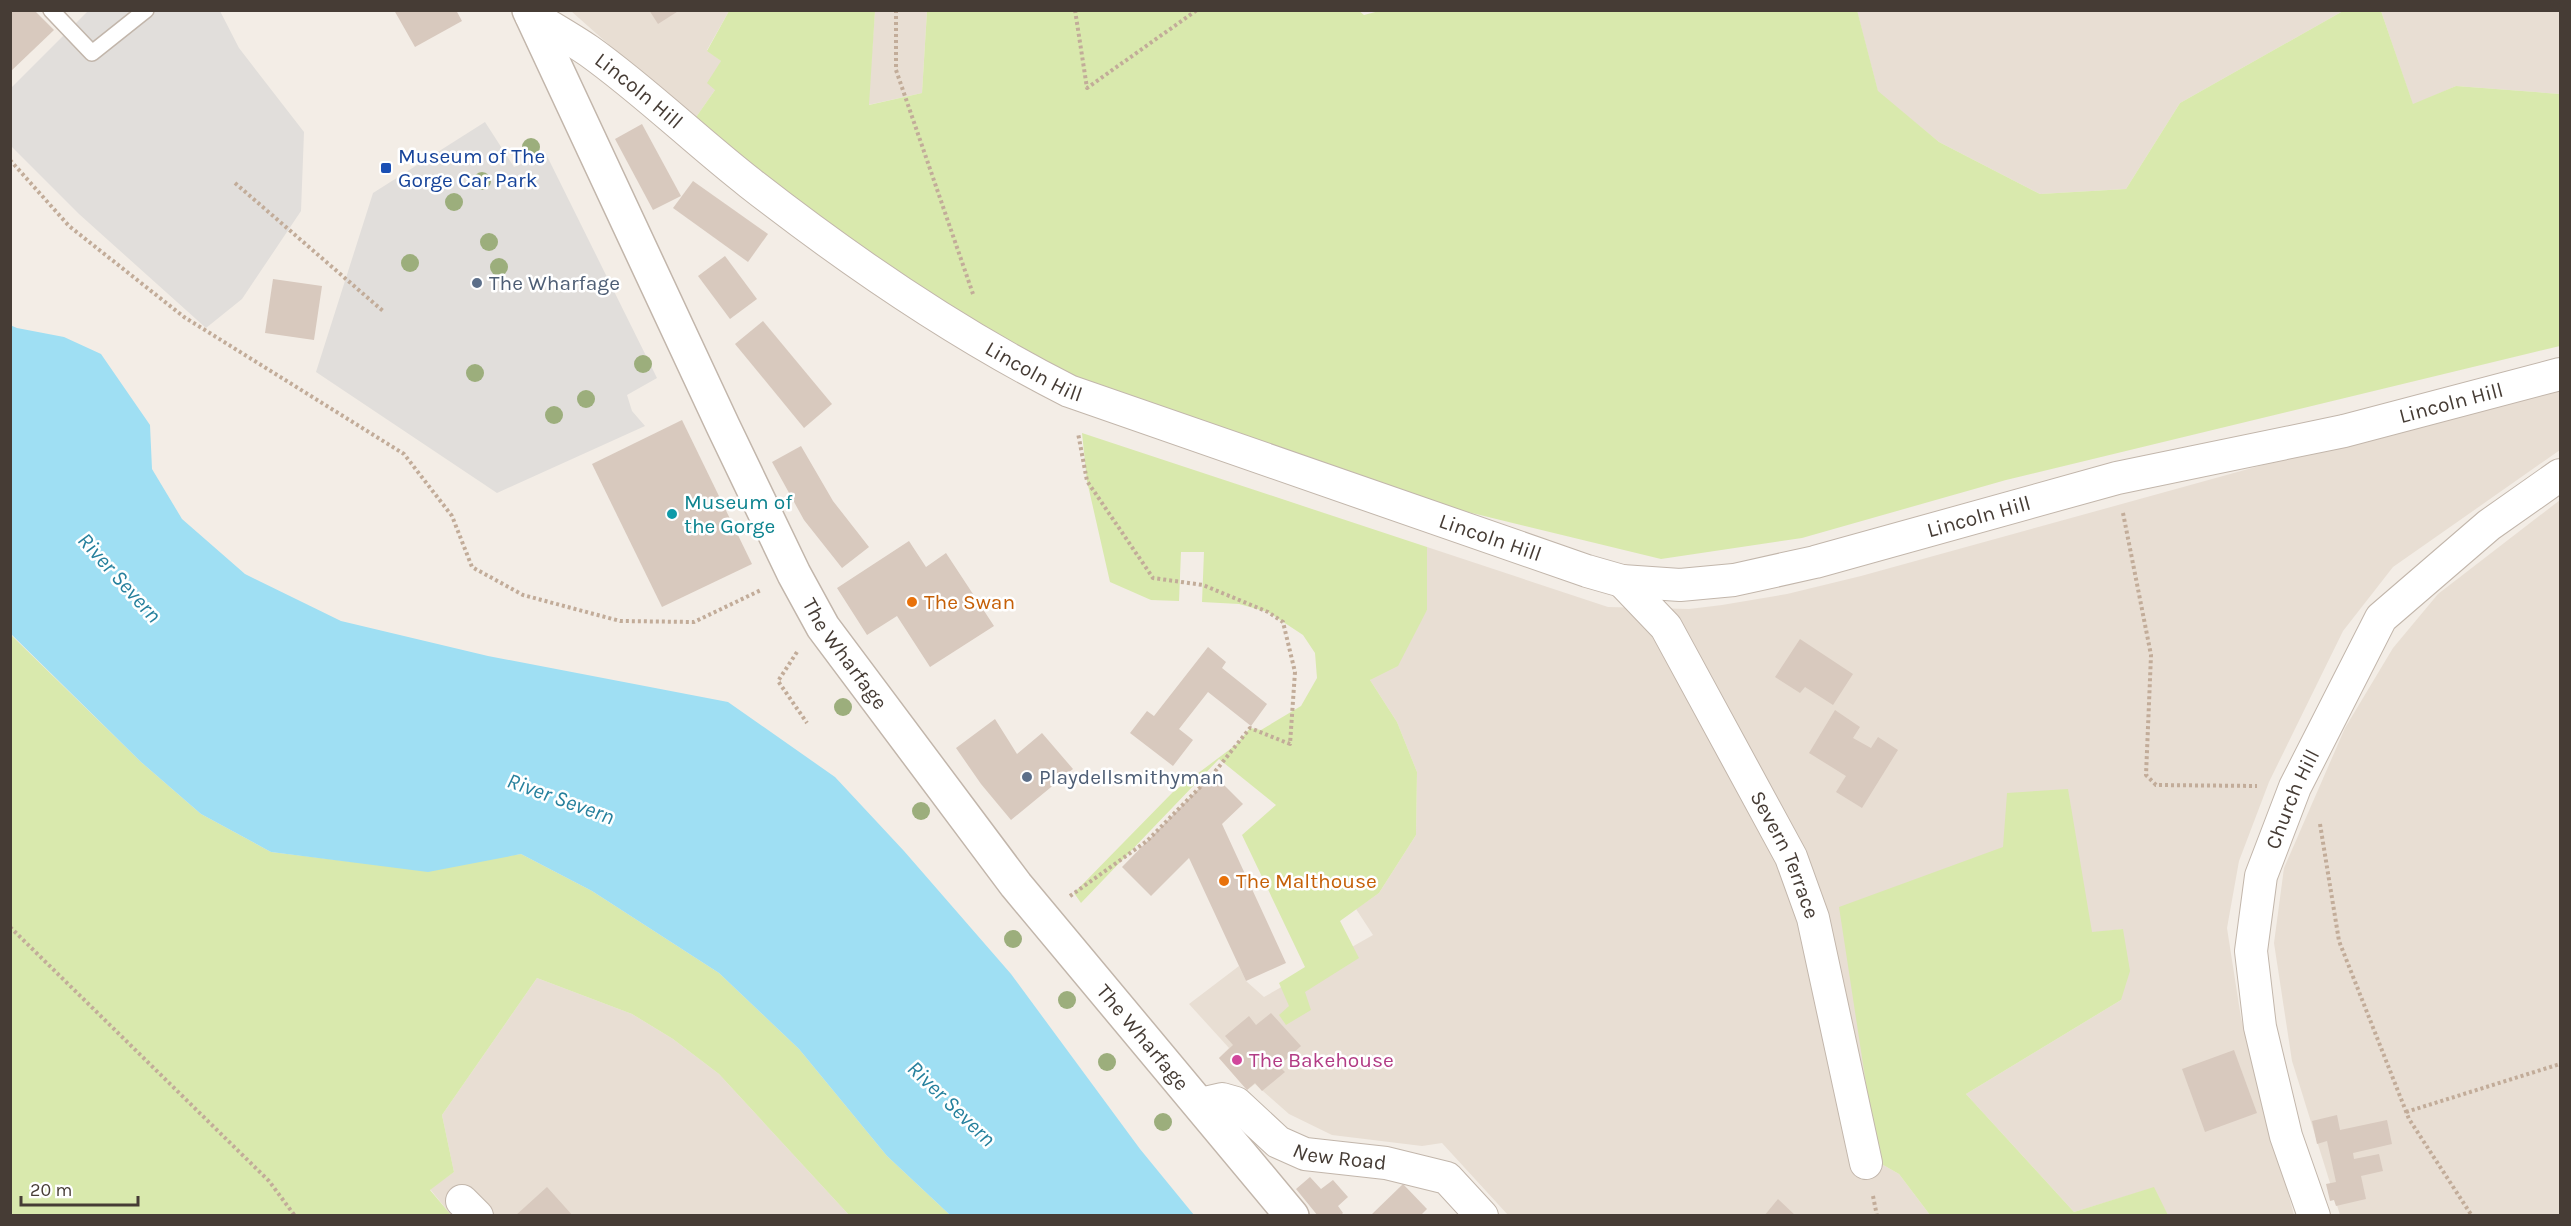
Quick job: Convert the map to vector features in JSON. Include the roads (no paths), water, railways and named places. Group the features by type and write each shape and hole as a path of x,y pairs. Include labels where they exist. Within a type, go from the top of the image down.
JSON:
{"street":[{"name":"Lincoln Hill","path":"530,13 589,52 753,185 913,301 993,351 1070,391 1552,560 1622,581 1680,585 1734,580 1815,562 2117,478 2344,431 2560,374"},
{"name":"The Wharfage","path":"530,13 794,574 823,627 1043,918 1292,1215"},
{"name":"Church Hill","path":"2314,1215 2286,1136 2260,1027 2251,951 2260,876 2295,787 2381,618 2489,525 2560,475"},
{"name":"Severn Terrace","path":"1622,581 1666,627 1791,857 1813,918 1866,1163"},
{"name":"New Road","path":"1200,1104 1222,1099 1236,1103 1278,1142 1305,1154 1386,1163 1448,1178 1482,1215"}],"lane":[{"path":"51,10 92,53 146,10"}],"water":[{"name":"River Severn","path":"10,325 64,337 101,354 150,425 152,469 182,519 245,574 341,621 488,656 728,702 835,777 904,851 1011,974 1140,1149 1194,1215 950,1215 887,1156 799,1049 719,973 592,891 521,854 428,872 271,852 201,814 141,762 11,634"}],"place":[{"name":"Museum of The Gorge Car Park","path":"386,168"},
{"name":"The Wharfage","path":"477,283"},
{"name":"Museum of the Gorge","path":"672,514"},
{"name":"The Swan","path":"912,602"},
{"name":"Playdellsmithyman","path":"1027,777"},
{"name":"The Malthouse","path":"1224,881"},
{"name":"The Bakehouse","path":"1237,1060"}]}
